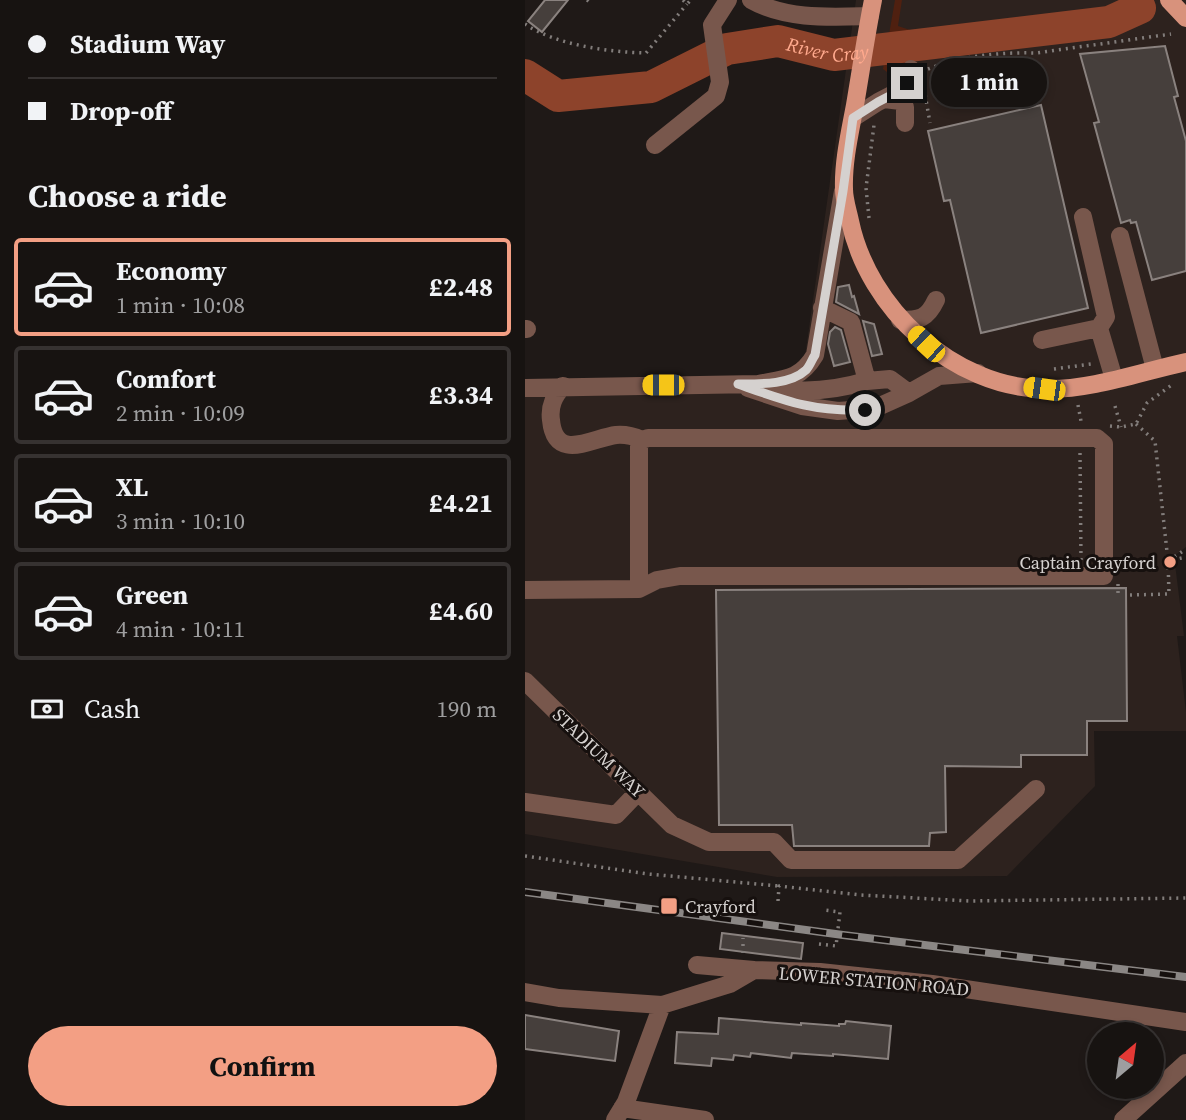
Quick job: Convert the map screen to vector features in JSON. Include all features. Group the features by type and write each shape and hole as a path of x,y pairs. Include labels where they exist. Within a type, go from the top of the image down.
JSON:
{"main road":[{"path":"1169,0 1186,18"},
{"path":"870,14 843,191 853,238 869,275 900,320 926,344 950,360 1006,384 1044,389 1071,388 1186,362"}],"street":[{"path":"656,145 716,96 720,82 712,25 728,0"},
{"path":"751,0 775,11 831,17 870,14"},
{"path":"853,118 905,88 914,72"},
{"path":"884,99 901,101 905,107 905,123"},
{"path":"525,388 758,384 791,378 806,369 815,355 843,191"},
{"path":"1042,340 1099,328 1106,317 1083,217"},
{"path":"1120,236 1155,369"},
{"path":"900,320 918,320 930,313 936,300"},
{"path":"822,308 851,322 867,381"},
{"path":"1099,328 1114,379"},
{"path":"738,384 802,406 838,411 865,410 909,393 939,376 978,373"},
{"path":"758,384 786,390 839,389 867,381 890,379 909,393"},
{"path":"525,590 639,589 657,580 680,576 1104,576 1104,444 1097,438 642,440 630,435 614,435 568,445 559,440 553,431 551,412 556,394 563,386"},
{"path":"639,589 639,446 642,440"},
{"name":"STADIUM WAY","path":"525,681 672,825 709,842 774,842 791,860 958,860 1036,789"},
{"path":"525,802 616,815 638,792"},
{"path":"697,965 754,970"},
{"name":"LOWER STATION ROAD","path":"525,992 559,998 661,1005 730,984 754,970 820,972 932,984 1186,1022"},
{"path":"661,1005 619,1114 705,1120"},
{"path":"1123,1120 1186,1063"}],"path":[{"path":"587,0 592,4"},
{"path":"525,24 542,36 619,52 646,53 689,2 683,0"},
{"path":"930,124 914,72 943,63 1171,34"},
{"path":"870,225 866,194 867,166 875,123 886,109 884,99"},
{"path":"1052,369 1081,366 1108,359"},
{"path":"1136,424 1147,403 1173,384"},
{"path":"1115,406 1121,427"},
{"path":"1099,425 1121,427 1136,424"},
{"path":"1131,595 1169,594 1155,441 1136,424"},
{"path":"1080,438 1081,576"},
{"path":"1168,561 1186,549"},
{"path":"1168,561 1186,557"},
{"path":"525,856 648,874 861,895 969,901 1186,898"},
{"path":"778,901 779,886"},
{"path":"819,944 836,947 840,912 824,911"}],"shaded area":[{"path":"856,0 1186,0 1186,547 1174,556 1184,636 1177,636 1186,731 1094,731 1095,786 1007,876 777,877 525,834 525,397 797,379 805,356"},
{"path":"895,0 902,0 898,26 910,30 905,70 887,72 883,69"}],"building":[{"path":"545,0 568,0 542,32 528,21"},
{"path":"1165,46 1178,96 1174,97 1186,141 1186,271 1152,280 1136,222 1131,223 1130,220 1121,223 1094,123 1099,122 1080,54"},
{"path":"1041,105 1088,308 981,333 950,200 944,201 928,131"},
{"path":"849,285 859,314 836,302 838,287"},
{"path":"863,321 874,324 882,354 872,356"},
{"path":"835,327 841,330 850,362 834,366 828,344 830,332"},
{"path":"1126,588 1127,721 1087,721 1087,755 1021,755 1021,767 945,766 946,832 930,833 929,846 794,846 792,825 719,825 716,590"},
{"path":"722,933 803,943 801,959 720,949"},
{"path":"525,1015 619,1031 615,1061 525,1049"},
{"path":"719,1018 801,1025 839,1026 846,1021 891,1026 888,1059 792,1053 791,1058 751,1053 750,1057 734,1055 733,1060 712,1058 711,1066 675,1063 677,1032 718,1034"}],"waterway":[{"name":"River Cray","path":"525,75 558,96 651,87 727,49 778,41 834,55 1109,22 1140,8"}],"railway":[{"path":"525,892 1186,977"}],"place":[{"name":"Captain Crayford","path":"1170,562"},
{"name":"Crayford","path":"669,906"}],"route":[{"path":"865,410 838,411 802,406 738,384 758,384 791,378 806,369 815,355 853,118 905,88 907,83"}]}
